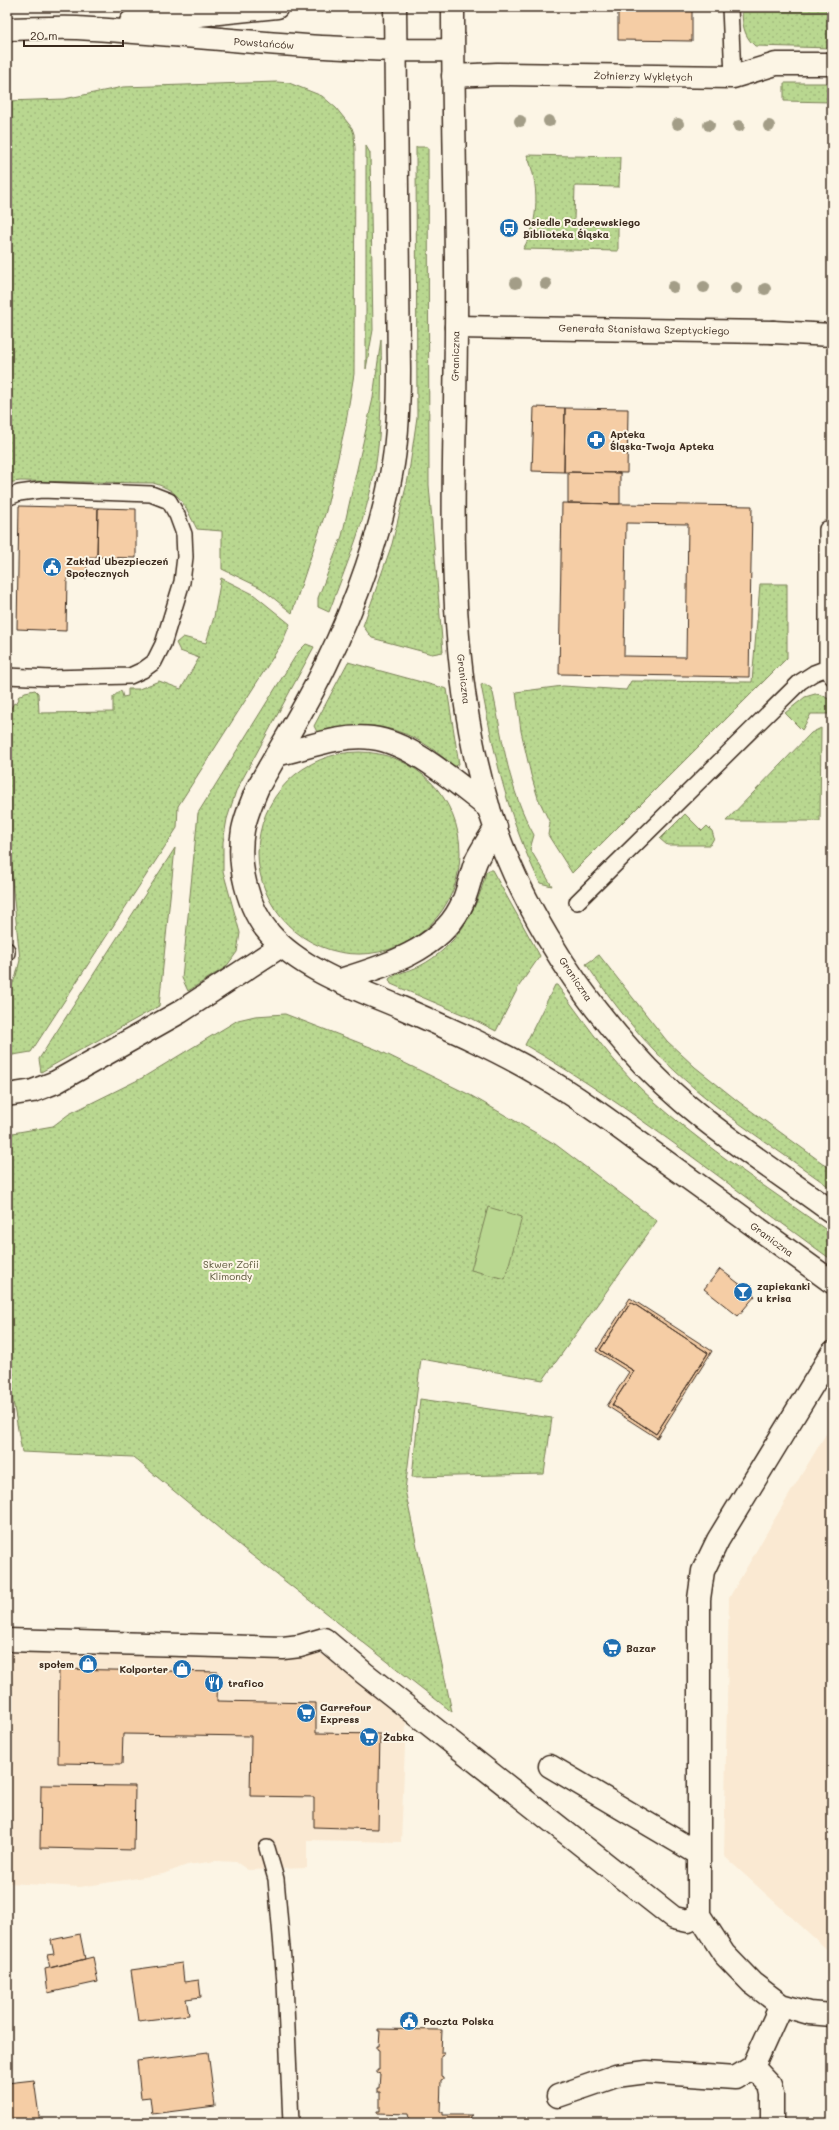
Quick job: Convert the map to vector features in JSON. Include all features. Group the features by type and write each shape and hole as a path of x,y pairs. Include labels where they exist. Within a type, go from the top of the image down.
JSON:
{"street":[{"name":"Powstańców","path":"76,28 277,7"},
{"path":"276,755 326,665 357,590 383,509 393,464 399,406 395,7"},
{"name":"Graniczna","path":"453,7 456,327 454,536 458,633 469,718 493,818 517,879 543,926 582,989 630,1050 657,1080 683,1101 832,1212"},
{"name":"Powstańców","path":"7,28 76,28 291,46 396,51 453,50"},
{"name":"Żołnierzy Wyklętych","path":"453,76 497,74 733,77 776,64 832,64"},
{"name":"Generała Stanisława Szeptyckiego","path":"456,327 774,332 832,335"},
{"path":"276,755 343,739 371,738 382,740 416,755 493,818 476,860 460,908 445,929 422,946 384,966 340,980"},
{"name":"Graniczna","path":"276,755 251,804 243,831 242,848 244,878 253,905 268,933 281,946 298,958 340,980 464,1035 503,1054 544,1077 595,1110 832,1282"},
{"path":"7,1095 33,1091 56,1082 180,1012 281,946"},
{"path":"832,1353 718,1540 703,1571 699,1598 699,1915 724,1954 752,1983 781,2005 809,2013 832,2015"},
{"path":"7,1640 283,1648 300,1646 324,1639 364,1673 674,1918 688,1920 699,1915"},
{"path":"550,1766 699,1854"},
{"path":"558,2096 621,2076 646,2072 735,2078 752,2067 781,2005"},
{"path":"752,2067 770,2085 772,2094 772,2123"}],"lane":[{"path":"730,7 733,77"},
{"path":"7,498 19,493 41,490 151,494 169,501 184,534 185,557 182,582 163,644 154,662 143,670 130,676 50,678 7,676"},
{"path":"577,902 800,682 814,673 829,672 827,529"},
{"path":"267,1848 276,1879 285,1982 290,2123"}],"shaded area":[{"path":"832,1424 832,1954 724,1856 729,1598"},
{"path":"7,1649 322,1654 406,1722 401,1842 307,1840 307,1868 248,1870 236,1862 216,1861 187,1865 163,1874 80,1887 7,1883"}],"green space":[{"path":"742,7 832,7 832,48 755,46 748,38 744,28"},
{"path":"277,82 289,83 322,96 336,108 352,128 355,149 354,374 346,422 326,511 292,613 261,588 222,569 222,531 197,529 181,500 170,490 162,486 153,483 20,481 7,483 7,101 64,99 123,87"},
{"path":"784,83 832,83 832,102 784,101"},
{"path":"366,146 370,153 373,330 366,369"},
{"path":"416,147 428,147 429,485 443,652 432,654 372,638 363,626 392,544 408,479 417,417"},
{"path":"527,155 620,157 619,187 575,186 574,221 618,222 618,251 523,249 529,238 535,215 536,202 534,178"},
{"path":"381,339 381,404 375,470 361,524 329,612 318,607 318,598 342,536 373,398"},
{"path":"221,578 253,594 290,624 282,643 178,806 177,828 31,1052 7,1056 7,995 16,976 20,960 7,831 8,713 14,703 16,704 19,699 18,697 25,692 35,690 38,693 39,713 113,712 113,697 121,690 123,697 128,696 128,689 139,689 159,681 181,689 199,658 180,651 176,643 183,637 206,643 214,617"},
{"path":"760,584 787,584 787,658 572,873 548,835 550,823 538,798 531,775 521,731 516,692 563,686 626,690 631,681 752,682"},
{"path":"306,644 314,647 236,791 227,819 223,842 223,871 240,933 237,952 226,967 188,991 182,978 198,813 298,652"},
{"path":"348,662 447,689 459,764 454,767 438,753 423,743 390,729 373,726 356,726 317,732 314,726"},
{"path":"485,684 491,688 493,693 508,766 518,800 534,835 530,849 552,886 540,883 519,834 503,786 481,685"},
{"path":"815,694 822,695 832,701 832,714 811,714 802,730 785,713 805,697"},
{"path":"821,728 820,821 726,821 811,733"},
{"path":"349,752 369,752 388,756 407,764 423,775 437,789 448,805 456,824 460,843 460,863 456,882 448,901 437,917 423,931 407,942 388,950 369,954 349,954 330,950 311,942 295,931 281,917 270,901 262,882 258,863 258,843 262,824 270,805 281,789 295,775 311,764 330,756"},
{"path":"685,814 702,831 707,826 712,831 714,838 710,845 667,845 660,839"},
{"path":"175,848 159,1006 41,1072 39,1059"},
{"path":"492,870 540,956 519,986 496,1031 471,1018 391,984 389,979 395,975 420,966 444,949 463,927 471,914 482,887 486,872"},
{"path":"599,955 667,1041 695,1067 739,1102 832,1170 832,1189 717,1107 674,1070 654,1050 610,998 586,964"},
{"path":"555,985 557,985 612,1057 632,1080 654,1101 703,1142 832,1234 832,1260 681,1148 604,1094 525,1045"},
{"name":"Skwer Zofii Klimondy","path":"285,1014 378,1050 470,1095 555,1144 657,1221 543,1380 421,1359 405,1490 452,1712 249,1553 133,1457 22,1452 7,1368 7,1134 53,1126 69,1114 142,1078 238,1020 255,1016"},
{"path":"488,1207 522,1217 505,1279 471,1270"},
{"path":"420,1399 552,1418 544,1474 412,1477"}],"building":[{"path":"618,7 692,7 692,41 618,40"},
{"path":"534,407 565,408 564,472 532,471"},
{"path":"565,408 628,409 627,473 564,472"},
{"path":"568,472 620,473 620,504 568,503"},
{"path":"562,503 752,506 749,677 559,674","holes":["626,523 688,524 686,657 624,656"]},
{"name":"Zakład Ubezpieczeń Społecznych","path":"19,506 98,508 97,557 87,557 87,578 67,578 66,631 17,629"},
{"path":"98,508 136,509 136,558 97,557"},
{"path":"720,1269 755,1296 738,1316 704,1289"},
{"path":"630,1298 712,1351 657,1438 607,1406 629,1372 596,1351","holes":["631,1302 708,1353 656,1434 612,1405 634,1371 600,1350"]},
{"path":"631,1302 708,1353 656,1434 612,1405 634,1371 600,1350"},
{"path":"59,1669 218,1672 217,1701 316,1703 316,1733 380,1734 378,1829 314,1827 314,1797 250,1796 251,1736 123,1734 122,1764 58,1763"},
{"path":"41,1785 135,1786 134,1850 40,1848"},
{"path":"80,1934 85,1959 50,1968 47,1955 54,1954 51,1940"},
{"path":"93,1957 98,1982 48,1993 45,1969"},
{"path":"182,1963 184,1982 199,1980 201,1997 186,1999 189,2015 138,2021 131,1970"},
{"path":"378,2029 442,2030 441,2053 444,2053 444,2055 441,2056 441,2076 443,2079 441,2080 440,2112 443,2112 443,2115 472,2115 470,2116 469,2123 410,2123 408,2114 377,2113 377,2111 380,2111 380,2092 377,2092 377,2088 379,2088 380,2074 377,2073 377,2070 379,2070 379,2050 377,2049 377,2046 379,2046 380,2031 378,2031"},
{"path":"208,2052 215,2106 152,2114 150,2097 141,2098 137,2061"},
{"path":"34,2080 40,2123 7,2123 7,2083"}],"place":[{"name":"Osiedle Paderewskiego Biblioteka Śląska","path":"509,228"},
{"name":"Apteka Śląska-Twoja Apteka","path":"596,440"},
{"name":"Zakład Ubezpieczeń Społecznych","path":"52,567"},
{"name":"zapiekanki u krisa","path":"743,1292"},
{"name":"Bazar","path":"612,1648"},
{"name":"społem","path":"88,1664"},
{"name":"Kolporter","path":"182,1669"},
{"name":"trafico","path":"214,1683"},
{"name":"Carrefour Express","path":"306,1713"},
{"name":"Żabka","path":"369,1737"},
{"name":"Poczta Polska","path":"409,2021"}]}
